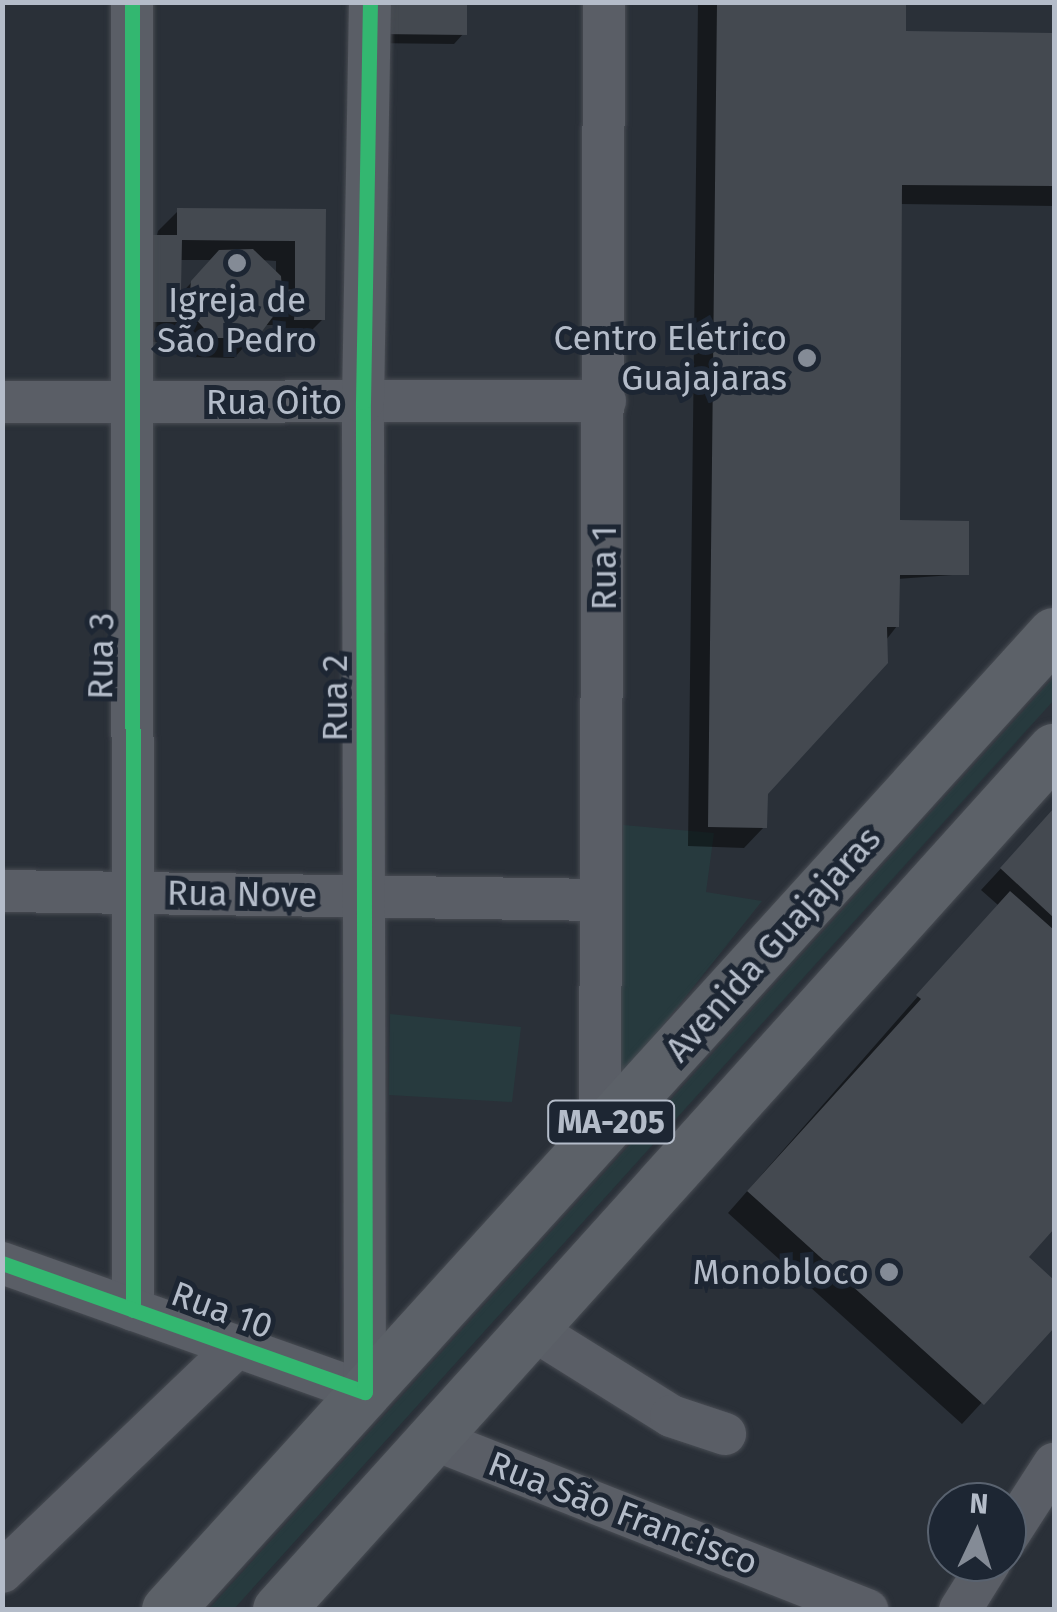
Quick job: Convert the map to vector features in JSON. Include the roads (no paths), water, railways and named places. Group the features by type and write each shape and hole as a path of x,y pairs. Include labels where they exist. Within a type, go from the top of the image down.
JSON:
{"main road":[{"name":"Avenida Guajajaras","path":"168,1610 1054,634"},
{"name":"MA-205","path":"279,1610 1054,750"}],"street":[{"name":"Rua 3","path":"132,2 128,892 133,1310"},
{"name":"Rua 2","path":"365,1392 363,402 370,2"},
{"name":"Rua 1","path":"600,1134 604,2"},
{"name":"Rua Oito","path":"2,402 605,401"},
{"name":"Rua Nove","path":"2,890 601,900"},
{"name":"Rua 10","path":"2,1263 365,1392"},
{"path":"532,1329 671,1416 726,1434"},
{"path":"2,1572 236,1347"},
{"name":"Rua São Francisco","path":"433,1439 868,1610"},
{"path":"1027,1506 1054,1464"},
{"path":"960,1610 978,1582"}],"place":[{"name":"Igreja de São Pedro","path":"237,263"},
{"name":"Centro Elétrico Guajajaras","path":"807,358"},
{"name":"Monobloco","path":"889,1272"}]}
